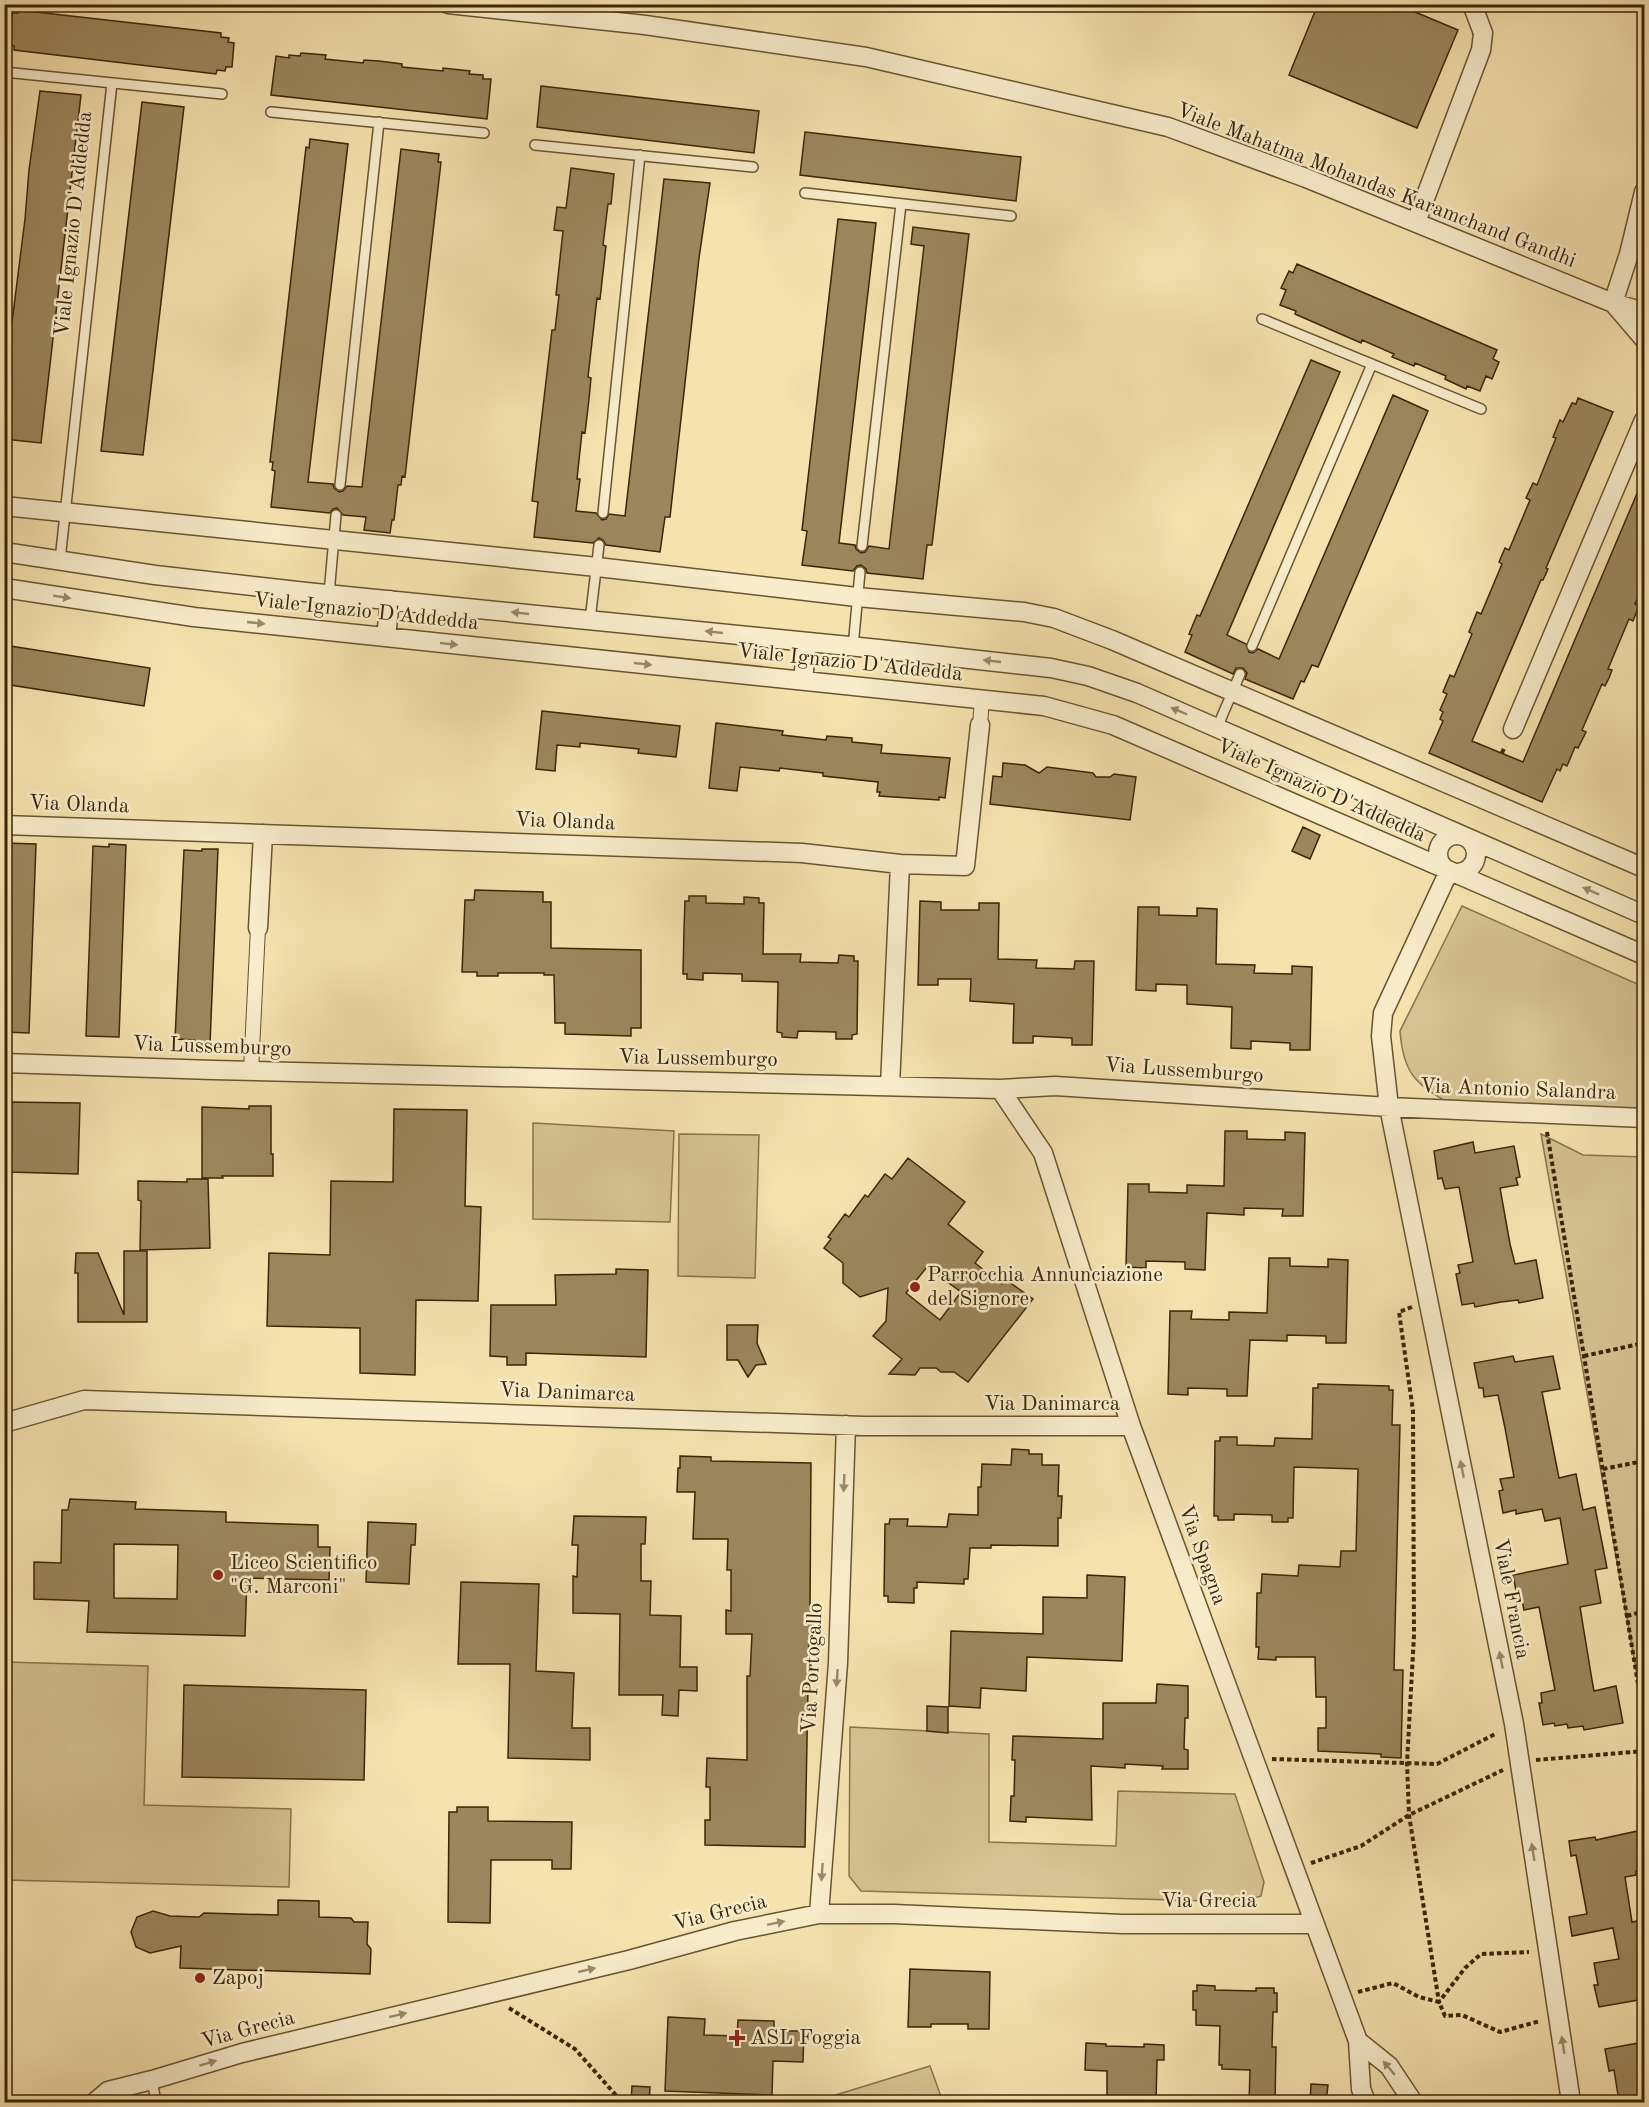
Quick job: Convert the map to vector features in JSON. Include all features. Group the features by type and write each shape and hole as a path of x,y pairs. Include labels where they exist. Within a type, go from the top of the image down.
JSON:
{"street":[{"name":"Viale Mahatma Mohandas Karamchand Gandhi","path":"448,4 645,25 878,59 1168,127 1416,222 1613,303 1644,312"},
{"path":"1416,222 1481,50 1483,33 1472,4"},
{"path":"1613,303 1629,254 1644,192"},
{"name":"Viale Mahatma Mohandas Karamchand Gandhi","path":"1613,303 1644,339"},
{"path":"1513,729 1644,420"},
{"path":"4,506 597,567 857,597 1024,612 1054,618 1112,640 1644,868"},
{"name":"Viale Ignazio D'Addedda","path":"4,552 155,574 329,594 1051,668 1088,676 1137,693 1644,915"},
{"name":"Viale Ignazio D'Addedda","path":"4,588 158,612 1044,706 1113,725 1644,955"},
{"path":"386,637 390,600"},
{"path":"803,680 807,642"},
{"path":"980,725 982,699"},
{"name":"Via Olanda","path":"4,825 802,853 900,864 965,866 980,725"},
{"path":"251,1071 263,834"},
{"path":"1450,836 1464,836 1474,844 1476,860 1473,866 1465,872 1449,871 1440,862 1438,856 1440,845 1450,836"},
{"path":"890,1086 900,864"},
{"name":"Viale Francia","path":"1449,871 1383,1013 1381,1036 1389,1107 1514,1725 1571,2103"},
{"name":"Via Lussemburgo","path":"4,1063 1000,1089 1055,1086 1389,1107"},
{"name":"Via Spagna","path":"1000,1089 1043,1153 1131,1426 1358,2041 1361,2089 1366,2103"},
{"name":"Via Antonio Salandra","path":"1389,1107 1644,1118"},
{"name":"Via Danimarca","path":"4,1423 84,1400 846,1425 1131,1426"},
{"name":"Via Portogallo","path":"819,1914 838,1663 846,1425"},
{"name":"Via Grecia","path":"95,2103 108,2091 242,2053 629,1960 735,1931 819,1914 894,1914 1122,1924 1314,1924"},
{"path":"1358,2041 1389,2066 1413,2103"}],"lane":[{"name":"Viale Ignazio D'Addedda","path":"4,72 222,94"},
{"name":"Viale Ignazio D'Addedda","path":"60,560 112,83"},
{"path":"271,112 484,133"},
{"path":"340,485 379,123"},
{"path":"536,145 753,166"},
{"path":"603,513 640,155"},
{"path":"805,193 1011,216"},
{"path":"862,546 901,204"},
{"path":"1262,319 1481,410"},
{"path":"1252,646 1372,364"},
{"name":"Viale Ignazio D'Addedda","path":"329,594 336,515"},
{"path":"590,620 600,545"},
{"name":"Viale Ignazio D'Addedda","path":"853,647 860,572"},
{"name":"Viale Ignazio D'Addedda","path":"1217,728 1240,674"},
{"path":"152,2080 156,2103"}],"path":[{"path":"1544,1114 1644,1720"},
{"path":"1428,1300 1399,1312 1413,1411 1414,1635 1407,1763 1409,1815 1438,2002 1445,2016 1461,2015 1500,2032 1558,2016"},
{"path":"1584,1356 1644,1343"},
{"path":"1603,1469 1644,1461"},
{"path":"1627,1616 1644,1611"},
{"path":"1253,1759 1437,1764 1514,1725"},
{"path":"1293,1869 1361,1846 1409,1815 1520,1762 1644,1751"},
{"path":"1438,2002 1465,1968 1481,1954 1548,1951"},
{"path":"1342,1999 1362,1990 1393,1983 1419,1997 1438,2002"},
{"path":"485,1994 575,2049 622,2103"}],"shaded area":[{"path":"1462,906 1644,987 1644,1111 1449,1103 1427,1089 1412,1075 1404,1056 1400,1031"},
{"path":"533,1123 674,1131 670,1222 533,1219"},
{"path":"679,1134 759,1135 755,1278 678,1276"},
{"path":"1541,1134 1583,1155 1644,1157 1644,1714"},
{"path":"5,1662 148,1666 144,1805 291,1809 289,1887 5,1880"},
{"path":"850,1727 989,1734 989,1842 1116,1846 1118,1791 1235,1794 1264,1882 1261,1896 1243,1902 861,1891 849,1876"},
{"path":"930,2066 943,2102 813,2102"}],"building":[{"path":"1318,4 1396,4 1458,30 1417,128 1289,75"},
{"path":"18,10 221,33 221,37 229,38 228,42 234,43 232,67 226,67 225,71 217,70 216,74 14,50 14,46 8,45 8,41 4,40 4,26 6,16 12,17 12,13 18,13"},
{"path":"301,53 326,55 325,59 363,63 364,60 379,61 402,64 402,67 443,71 443,68 483,75 483,79 491,79 487,119 271,95 276,56 289,58 289,55 300,56"},
{"path":"541,86 759,111 754,153 537,127"},
{"path":"40,91 81,95 41,443 4,439 4,398 9,346"},
{"path":"142,102 184,107 143,455 101,451"},
{"path":"805,132 1021,157 1016,201 800,175"},
{"path":"310,139 348,144 308,482 333,484 339,492 347,486 362,487 401,149 439,154 438,162 441,162 405,477 402,476 401,485 398,485 394,520 392,520 390,533 364,530 366,517 343,515 337,508 330,513 271,507 275,471 272,470 273,462 270,462 306,147 309,148"},
{"path":"571,168 614,174 611,204 608,204 600,299 597,298 588,377 591,378 585,433 582,432 577,479 580,479 576,511 596,513 602,520 606,519 609,514 625,516 664,179 710,183 699,258 670,517 665,517 660,552 606,545 599,538 593,543 534,537 538,502 532,501 552,330 555,330 559,295 556,295 563,231 554,230 557,207 566,208"},
{"path":"838,219 876,223 839,543 855,545 861,553 865,552 869,546 889,549 924,246 911,244 913,227 969,234 932,545 927,545 923,579 867,573 861,565 853,571 802,565 807,531 802,530"},
{"path":"1297,264 1497,350 1493,359 1499,362 1492,379 1486,376 1480,391 1467,386 1466,389 1445,379 1446,376 1415,363 1414,366 1392,357 1394,354 1362,340 1361,343 1295,314 1296,311 1280,305 1286,290 1281,288 1289,271 1293,273"},
{"path":"1311,360 1340,372 1227,635 1246,644 1249,652 1253,653 1258,649 1279,659 1393,395 1428,411 1318,667 1312,665 1293,699 1245,679 1247,673 1243,668 1236,668 1233,674 1185,652 1197,615 1200,616"},
{"path":"1578,398 1613,412 1546,568 1548,569 1541,580 1472,741 1523,762 1644,477 1644,584 1635,604 1639,606 1633,621 1629,619 1608,669 1612,670 1609,678 1605,686 1602,684 1582,730 1586,732 1578,748 1575,747 1567,766 1563,764 1560,771 1557,769 1542,802 1429,753 1443,721 1440,719 1443,712 1440,710 1447,694 1443,692 1450,675 1454,677 1472,634 1469,632 1477,612 1481,614 1502,564 1499,562 1505,548 1509,550 1530,500 1526,498 1533,483 1537,485 1556,438 1553,437 1560,420 1563,422 1572,403 1576,404"},
{"path":"4,645 150,668 144,706 4,684"},
{"path":"542,711 680,726 676,757 638,753 639,749 580,743 580,747 557,745 555,771 536,769"},
{"path":"716,723 783,731 782,735 826,740 827,736 852,738 852,742 882,745 881,753 950,758 945,798 939,797 939,800 879,796 878,782 823,776 823,773 780,768 779,771 740,767 737,791 709,788"},
{"path":"1003,763 1025,765 1039,773 1047,767 1093,773 1096,777 1110,777 1114,774 1136,777 1130,820 990,804 993,776 1002,777"},
{"path":"1303,827 1320,835 1310,859 1292,851"},
{"path":"4,843 36,844 29,1033 4,1032"},
{"path":"109,844 126,845 119,1037 86,1036 93,846 109,847"},
{"path":"202,849 218,849 210,1044 175,1039 184,850 202,851"},
{"path":"475,890 543,892 543,902 551,902 551,948 641,950 641,1028 631,1028 631,1036 565,1034 565,1023 555,1023 554,975 498,973 498,976 477,976 477,972 462,972 465,900 474,900"},
{"path":"689,896 706,896 706,903 744,904 744,897 759,898 759,903 764,903 763,954 801,954 800,962 838,963 839,955 854,956 854,961 858,961 857,1034 852,1035 852,1039 836,1039 836,1032 798,1031 797,1038 782,1037 782,1033 777,1032 778,982 742,981 742,974 703,973 703,980 687,979 687,974 683,974 684,929 685,901 689,901"},
{"path":"920,901 941,902 941,910 979,910 979,903 999,903 998,959 1037,960 1036,968 1074,969 1075,961 1094,961 1092,1045 1072,1045 1072,1038 1033,1036 1033,1043 1013,1043 1014,1004 970,1001 971,979 938,979 938,985 918,985"},
{"path":"1138,907 1159,907 1159,915 1197,916 1197,908 1217,909 1216,964 1255,965 1254,973 1292,974 1292,966 1312,967 1310,1050 1290,1050 1290,1043 1251,1041 1251,1049 1231,1048 1232,1007 1187,1004 1187,985 1156,984 1156,991 1136,990"},
{"path":"9,1102 80,1103 78,1174 9,1172"},
{"path":"249,1106 271,1106 273,1176 202,1178 202,1107 249,1109"},
{"path":"394,1109 467,1110 465,1206 481,1207 478,1301 416,1300 415,1375 360,1373 360,1328 267,1326 269,1253 330,1255 331,1181 393,1182"},
{"path":"1225,1131 1247,1131 1247,1139 1285,1140 1285,1132 1305,1133 1303,1216 1282,1216 1283,1209 1244,1208 1244,1215 1207,1213 1205,1270 1185,1269 1185,1262 1146,1261 1146,1268 1126,1267 1128,1184 1149,1184 1149,1192 1187,1193 1187,1185 1224,1186"},
{"path":"1473,1142 1475,1153 1514,1146 1520,1177 1516,1178 1518,1185 1500,1188 1510,1244 1515,1264 1536,1260 1543,1298 1519,1303 1518,1300 1475,1307 1474,1303 1462,1305 1456,1274 1460,1273 1458,1265 1473,1262 1459,1187 1445,1189 1442,1178 1438,1179 1434,1151"},
{"path":"908,1158 965,1202 948,1224 983,1252 975,1263 1002,1284 1005,1279 1033,1299 968,1382 954,1372 941,1372 936,1368 920,1368 915,1375 889,1374 902,1359 873,1336 886,1321 888,1288 860,1297 843,1283 843,1263 824,1248 831,1239 828,1237 845,1214 849,1217 865,1195 868,1197 885,1174 892,1179","holes":["927,1267 961,1292 940,1320 906,1293"]},
{"path":"187,1179 208,1179 210,1248 140,1250 141,1201 138,1200 138,1181 187,1182"},
{"path":"124,1251 147,1251 147,1322 78,1322 76,1253 98,1253 124,1315"},
{"path":"1269,1258 1290,1258 1290,1266 1328,1267 1328,1259 1348,1260 1346,1343 1326,1343 1326,1336 1287,1335 1287,1341 1250,1340 1247,1396 1227,1396 1227,1389 1188,1388 1188,1395 1168,1394 1170,1311 1192,1311 1191,1319 1229,1320 1229,1312 1267,1313"},
{"path":"616,1269 648,1270 646,1357 526,1353 526,1365 507,1365 507,1357 490,1356 491,1305 556,1305 555,1275 616,1274"},
{"path":"727,1325 758,1325 757,1343 766,1364 756,1365 748,1377 738,1360 727,1360"},
{"path":"1513,1356 1515,1362 1553,1356 1560,1389 1542,1392 1559,1478 1576,1474 1583,1510 1595,1507 1607,1568 1595,1570 1601,1603 1580,1607 1594,1691 1616,1686 1623,1723 1584,1730 1583,1726 1568,1728 1567,1724 1543,1725 1539,1703 1542,1703 1541,1693 1555,1690 1539,1607 1524,1610 1522,1600 1518,1601 1513,1575 1568,1564 1560,1518 1545,1521 1542,1509 1516,1514 1516,1510 1503,1513 1499,1491 1503,1490 1500,1479 1514,1477 1505,1428 1498,1395 1484,1397 1483,1388 1479,1388 1474,1363"},
{"path":"1318,1384 1389,1386 1389,1390 1393,1390 1392,1425 1400,1425 1394,1670 1403,1670 1401,1758 1381,1757 1381,1754 1318,1751 1318,1728 1326,1728 1326,1697 1316,1697 1315,1657 1258,1659 1259,1647 1256,1647 1257,1593 1261,1593 1262,1574 1298,1576 1299,1565 1340,1567 1341,1551 1356,1551 1358,1469 1294,1467 1293,1518 1288,1518 1288,1522 1272,1522 1272,1515 1234,1514 1234,1520 1218,1520 1218,1516 1214,1516 1215,1441 1220,1441 1220,1437 1237,1437 1237,1445 1274,1446 1275,1438 1312,1439 1313,1388 1318,1388"},
{"path":"1012,1449 1029,1450 1029,1454 1042,1454 1042,1465 1059,1465 1058,1496 1062,1496 1061,1518 1058,1518 1058,1546 991,1545 991,1548 970,1548 968,1579 964,1579 964,1584 917,1582 917,1588 914,1588 914,1603 888,1602 888,1596 884,1596 885,1524 889,1524 890,1519 908,1519 907,1526 947,1527 949,1514 978,1515 978,1487 981,1487 982,1464 1011,1465"},
{"path":"680,1456 711,1457 711,1461 811,1463 810,1608 812,1608 812,1635 809,1635 805,1847 705,1845 705,1820 710,1820 710,1787 706,1787 707,1758 747,1760 747,1676 750,1676 752,1634 726,1634 726,1610 731,1611 731,1570 727,1570 728,1539 693,1539 695,1492 677,1492"},
{"path":"70,1499 136,1502 135,1509 226,1512 226,1522 318,1525 318,1547 330,1547 329,1580 247,1578 245,1636 87,1632 89,1601 34,1599 34,1562 61,1563 62,1510 68,1510","holes":["114,1544 178,1545 177,1599 114,1598"]},
{"path":"574,1516 646,1517 645,1544 641,1544 641,1581 651,1581 650,1615 681,1616 680,1667 697,1667 697,1691 679,1690 678,1716 662,1715 663,1695 619,1695 620,1614 573,1613 573,1576 577,1577 578,1545 572,1545"},
{"path":"368,1522 416,1524 415,1545 411,1545 409,1584 366,1582"},
{"path":"1087,1575 1125,1577 1122,1661 1027,1657 1026,1691 981,1688 980,1708 949,1706 951,1631 1043,1634 1043,1597 1087,1598"},
{"path":"461,1582 539,1584 536,1671 574,1673 572,1728 590,1728 590,1760 508,1758 510,1664 458,1664"},
{"path":"1157,1684 1188,1686 1188,1718 1185,1718 1184,1749 1188,1750 1188,1769 1162,1769 1163,1766 1125,1764 1125,1768 1091,1766 1092,1820 1026,1817 1026,1822 1010,1821 1011,1796 1014,1796 1013,1736 1103,1739 1103,1703 1156,1703"},
{"path":"184,1685 366,1690 364,1780 182,1777"},
{"path":"927,1706 948,1707 948,1733 927,1731"},
{"path":"457,1807 488,1807 488,1821 572,1822 571,1869 552,1869 552,1860 491,1860 490,1923 448,1922 449,1812 457,1812"},
{"path":"1642,1830 1644,1870 1636,1871 1636,1875 1625,1877 1632,1922 1643,1920 1644,1999 1599,2007 1594,1985 1598,1985 1594,1963 1619,1959 1613,1928 1572,1936 1569,1917 1587,1914 1576,1855 1571,1856 1569,1841 1595,1837 1596,1840"},
{"path":"278,1900 319,1901 319,1917 351,1918 354,1922 368,1922 367,1944 371,1949 370,1974 180,1968 181,1946 150,1953 136,1947 131,1932 137,1917 153,1911 170,1916 199,1917 204,1913 278,1915"},
{"path":"910,1969 990,1972 989,2029 968,2029 968,2024 931,2024 931,2027 908,2027"},
{"path":"1197,1985 1215,1986 1215,1990 1256,1991 1256,1988 1274,1988 1274,1993 1277,1993 1277,2012 1273,2012 1272,2047 1276,2047 1275,2103 1249,2103 1250,2070 1222,2069 1222,2065 1219,2065 1220,2026 1196,2025 1193,1991 1197,1991"},
{"path":"668,2017 705,2019 704,2035 737,2036 738,2020 774,2021 774,2031 804,2031 803,2062 773,2061 772,2095 665,2091"},
{"path":"1644,2042 1644,2103 1624,2103 1622,2095 1618,2095 1614,2070 1609,2071 1605,2049"},
{"path":"1086,2043 1144,2047 1144,2044 1164,2045 1164,2060 1157,2060 1156,2103 1107,2103 1107,2071 1085,2070"},
{"path":"1311,2084 1328,2085 1326,2103 1310,2103"},
{"path":"632,2086 650,2087 649,2103 631,2103"}],"place":[{"name":"Parrocchia Annunciazione del Signore","path":"915,1287"},
{"name":"Liceo Scientifico \"G. Marconi\"","path":"218,1575"},
{"name":"Zapoj","path":"200,1978"},
{"name":"ASL Foggia","path":"737,2038"}]}
